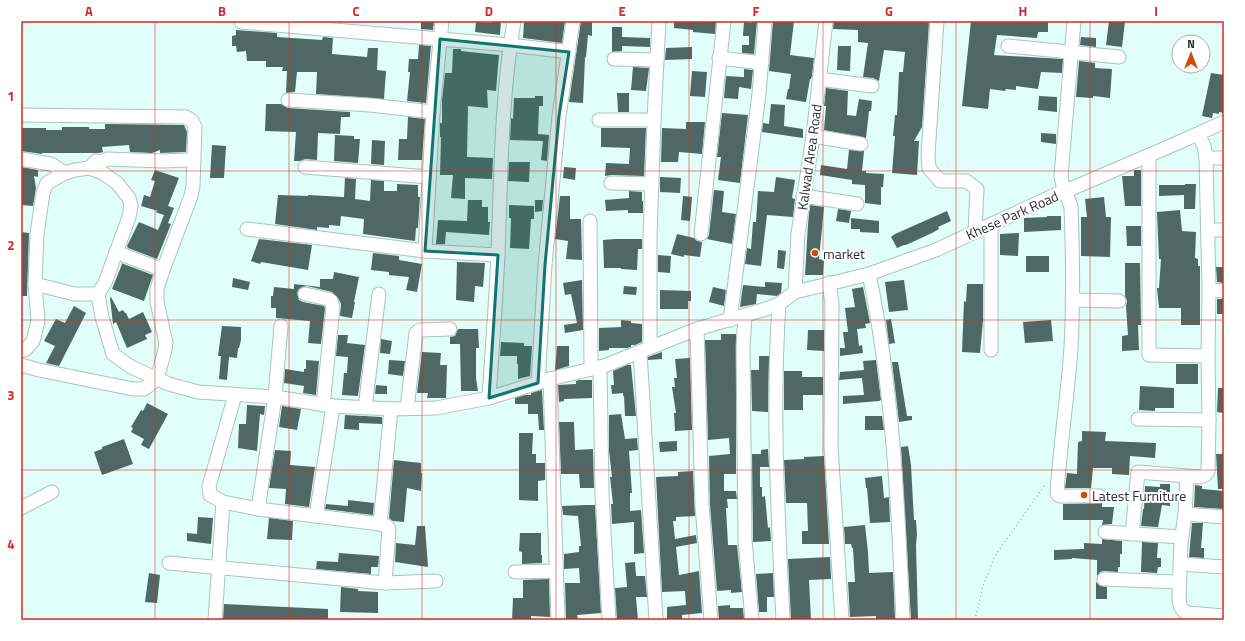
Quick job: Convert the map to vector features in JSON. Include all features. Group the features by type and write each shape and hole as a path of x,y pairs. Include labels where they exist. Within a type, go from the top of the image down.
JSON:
{"street":[{"path":"425,251 433,112 442,21"},
{"path":"488,398 498,255 501,157 510,45 514,21"},
{"path":"558,620 544,381 546,257 559,116 569,52 572,21"},
{"path":"656,620 647,498 645,350 659,21"},
{"path":"701,234 724,21"},
{"path":"730,320 762,63 765,21"},
{"name":"Kalwad Area Road","path":"795,292 798,234 813,136 826,21"},
{"path":"937,21 928,154 929,168 940,181 966,181 977,189 975,232"},
{"path":"1074,21 1061,176 1062,185 1066,191 1071,207 1072,300 1070,362 1057,493 1060,496 1100,496"},
{"path":"241,22 370,27 440,40 510,45 569,52"},
{"path":"1008,46 1119,57"},
{"path":"614,58 657,60"},
{"path":"719,58 762,63"},
{"path":"819,79 872,86"},
{"path":"288,100 370,105 433,112"},
{"path":"21,115 186,116 192,121 195,127 193,186 191,196 157,289 156,302 166,343 157,379 144,389 132,389 47,372 21,364"},
{"path":"599,120 654,120"},
{"name":"Khese Park Road","path":"795,292 869,274 936,250 1057,194 1224,122"},
{"path":"1132,534 1138,472 1199,477 1205,475 1208,471 1210,420 1206,158 1204,146 1198,134"},
{"path":"813,136 861,144"},
{"path":"1149,155 1149,354 1208,356"},
{"path":"1206,158 1224,158"},
{"path":"21,159 51,164 65,173"},
{"path":"89,168 96,161 101,162 107,159 163,161 188,160"},
{"path":"21,350 26,349 33,341 38,321 35,284 37,234 42,193 47,183 65,173 89,168 103,173 117,183 128,198 130,206 129,218 105,283 98,294 102,316 113,354 131,367 157,379 198,392 275,397 328,406 391,409 436,408 488,398 544,381 596,368 697,330 779,304 795,292"},
{"path":"305,168 429,177"},
{"path":"611,183 652,184"},
{"path":"803,196 857,204"},
{"path":"590,221 602,495 610,620"},
{"path":"991,224 991,350"},
{"path":"247,229 425,251 498,255"},
{"path":"1208,230 1224,230"},
{"path":"116,252 163,270"},
{"path":"869,274 877,313 891,411 896,471 903,620"},
{"path":"829,283 832,303 831,446 842,620"},
{"path":"35,284 74,294 98,294"},
{"path":"1209,290 1224,291"},
{"path":"305,294 328,299 332,301 333,307 328,406 316,516"},
{"path":"365,408 379,294"},
{"path":"1072,300 1119,301"},
{"path":"779,304 776,354 776,465 783,620"},
{"path":"745,316 743,347 745,540 752,620"},
{"path":"258,509 275,397 281,326"},
{"path":"407,408 416,333 421,330 450,329"},
{"path":"697,330 702,505 711,620"},
{"path":"235,395 209,486 210,495 223,502 258,509 387,526 389,529 385,583"},
{"path":"380,524 391,409"},
{"path":"1138,419 1210,420"},
{"path":"1187,476 1179,582 1180,607 1183,611 1188,613 1224,616"},
{"path":"21,508 52,492"},
{"path":"215,620 223,502"},
{"path":"1185,514 1224,517"},
{"path":"1104,532 1182,537"},
{"path":"169,563 219,566 385,583 436,581"},
{"path":"1180,564 1224,568"},
{"path":"515,572 556,571"},
{"path":"1104,579 1179,582"}],"path":[{"path":"974,620 995,556 1048,480 1058,481"}],"highlighted area":[{"path":"440,39 569,52 559,116 545,265 538,383 489,398 498,255 425,251"}],"building":[{"path":"421,21 434,21 433,30 421,29"},
{"path":"492,21 501,21 500,35 475,32 476,22 492,23"},
{"path":"524,21 565,21 562,43 523,38"},
{"path":"581,21 592,21 592,36 588,35 585,57 583,103 569,102"},
{"path":"674,21 716,21 715,34 693,32 693,30 674,28"},
{"path":"752,21 757,21 754,54 742,53 742,45 749,45 749,36 743,36 744,22 752,23"},
{"path":"773,21 794,21 790,55 814,58 812,76 810,79 806,102 786,99 791,74 769,71"},
{"path":"834,21 928,21 922,127 914,141 919,141 917,175 892,173 895,136 893,136 895,115 897,115 899,72 903,72 905,52 884,50 879,81 873,78 863,77 868,43 858,42 858,30 833,29"},
{"path":"971,21 1048,21 1048,32 1038,32 1037,38 997,35 994,55 1063,59 1062,73 1041,72 1038,89 1016,86 1016,90 1006,89 1005,91 990,89 988,109 962,106"},
{"path":"1109,21 1125,21 1122,47 1106,45"},
{"path":"612,27 622,27 622,37 650,38 650,47 622,46 622,51 612,52"},
{"path":"236,30 277,33 277,37 322,40 323,37 333,38 332,54 367,57 368,48 378,48 377,70 386,71 384,99 316,94 317,72 297,72 295,92 286,93 287,71 282,71 283,67 266,67 266,61 247,61 246,51 237,52 236,46 232,46 232,36 236,35"},
{"path":"1081,37 1096,38 1096,47 1080,45"},
{"path":"419,45 431,46 426,103 407,101 410,72 408,72 409,59 418,59"},
{"path":"838,46 851,46 850,71 837,70"},
{"path":"692,47 692,59 665,60 666,48"},
{"path":"453,49 499,55 496,91 487,90 488,108 468,106 467,157 493,158 492,179 465,178 465,199 451,198 453,175 440,175 440,123 442,123 442,100 445,73 452,73"},
{"path":"1079,61 1095,63 1095,68 1112,69 1110,98 1093,96 1093,98 1076,97"},
{"path":"633,67 649,68 646,91 631,90"},
{"path":"744,69 753,70 751,89 739,87 738,99 724,98 726,76 744,77"},
{"path":"692,71 707,72 705,97 690,96"},
{"path":"1211,73 1224,75 1224,113 1213,113 1212,118 1202,116"},
{"path":"826,88 848,91 847,115 856,116 859,99 872,101 871,111 869,111 866,138 824,130"},
{"path":"617,93 629,93 629,112 618,112"},
{"path":"535,96 543,96 543,106 539,106 538,134 549,135 547,161 541,160 543,141 510,140 514,98 535,98"},
{"path":"1039,96 1057,97 1057,112 1038,110"},
{"path":"266,104 281,104 288,108 350,112 350,117 341,117 340,134 318,133 317,160 306,159 294,161 296,132 265,131"},
{"path":"771,104 785,105 784,126 803,129 803,138 762,132 763,123 769,124"},
{"path":"722,113 748,115 740,183 718,180 721,157 717,157"},
{"path":"408,117 425,119 422,160 398,160 399,139 407,139"},
{"path":"686,122 705,122 702,154 679,152 678,162 661,162 662,128 686,129"},
{"path":"105,124 184,125 187,132 186,152 160,153 160,150 152,153 130,152 129,145 102,147 103,152 99,153 42,154 21,151 21,128 46,128 46,130 62,130 62,127 89,127 89,129 105,129"},
{"path":"601,128 646,128 644,176 605,176 606,163 629,164 630,148 601,147"},
{"path":"1041,133 1056,134 1056,144 1041,142"},
{"path":"335,135 354,136 354,139 360,139 358,163 334,161"},
{"path":"372,140 385,141 384,165 371,164"},
{"path":"212,145 226,146 224,178 210,178"},
{"path":"849,150 864,151 862,171 866,171 866,173 884,174 883,187 881,187 881,205 865,203 865,185 852,184 852,180 820,175 821,165 847,169"},
{"path":"509,162 530,162 529,182 508,181"},
{"path":"21,167 38,170 38,177 34,176 36,188 33,206 21,205"},
{"path":"564,167 576,168 575,180 563,178"},
{"path":"155,170 179,178 168,206 174,208 168,223 171,224 157,259 128,248 127,246 139,222 158,230 164,215 155,212 158,211 141,206 144,195 150,197 155,181 151,180"},
{"path":"1134,170 1141,170 1141,206 1125,206 1122,176 1134,176"},
{"path":"660,177 681,178 680,193 660,192"},
{"path":"776,177 795,180 792,198 795,199 793,217 767,215 761,266 745,264 747,248 751,249 753,222 756,222 758,191 774,192"},
{"path":"345,178 356,179 355,199 370,201 371,180 384,181 384,191 397,191 397,184 418,185 418,197 420,197 418,228 416,228 415,241 363,234 364,219 341,216 340,226 329,225 329,228 317,227 317,230 275,224 278,195 344,197"},
{"path":"1196,184 1195,209 1184,209 1184,195 1159,196 1159,185"},
{"path":"714,190 724,191 722,212 736,214 732,244 707,239 709,235"},
{"path":"629,191 642,192 643,213 628,213 628,210 606,211 605,200 629,198"},
{"path":"560,196 570,196 570,219 581,219 582,260 566,259 568,241 555,239"},
{"path":"683,196 692,197 690,221 681,220"},
{"path":"1104,197 1106,217 1111,217 1110,257 1081,256 1081,217 1087,217 1085,199"},
{"path":"468,200 482,200 482,207 488,207 488,222 490,222 489,235 446,232 445,244 436,244 438,220 467,221"},
{"path":"535,200 543,200 542,211 535,212"},
{"path":"509,205 534,206 534,219 531,219 529,249 510,248 511,218 509,218"},
{"name":"market","path":"810,205 824,207 819,259 824,260 823,275 805,275"},
{"path":"838,209 851,211 849,223 836,221"},
{"path":"1180,210 1182,231 1196,232 1195,258 1198,259 1198,266 1200,266 1200,325 1181,325 1181,308 1159,308 1157,288 1159,288 1161,259 1159,259 1157,212"},
{"path":"947,211 951,221 938,227 939,229 932,233 897,248 891,237 895,234"},
{"path":"1061,216 1061,230 1024,232 1024,218"},
{"path":"851,218 879,221 879,233 860,232 860,229 851,229"},
{"path":"1126,226 1141,226 1141,246 1127,246"},
{"path":"21,232 29,233 27,296 21,296"},
{"path":"1019,233 1018,256 1000,255 1000,234"},
{"path":"677,234 694,238 697,241 702,242 700,257 684,255 684,257 671,254"},
{"path":"259,239 312,245 308,270 261,262 260,264 251,261"},
{"path":"642,239 642,249 638,249 637,270 604,268 603,240"},
{"path":"778,250 786,251 784,269 777,268"},
{"path":"373,253 399,256 399,260 422,264 417,292 406,290 409,277 389,275 389,272 371,270"},
{"path":"658,255 671,256 670,273 658,272"},
{"path":"1026,256 1049,256 1049,272 1026,272"},
{"path":"457,262 485,263 483,287 475,286 474,302 456,300"},
{"path":"121,263 153,275 144,301 112,289 122,264"},
{"path":"1125,263 1140,263 1141,325 1138,325 1139,350 1122,351 1122,336 1128,335 1127,301 1125,296"},
{"path":"1216,267 1224,267 1224,283 1217,282"},
{"path":"334,272 359,277 352,318 340,316 341,304 332,292 307,286 302,287 297,293 299,300 324,306 325,308 321,344 308,343 310,321 276,318 276,308 271,308 271,296 273,296 274,287 294,289 294,284 320,287 320,279 333,279"},
{"path":"233,278 250,282 248,290 232,287"},
{"path":"582,280 583,330 565,333 564,325 577,323 571,294 565,295 563,283"},
{"path":"904,280 908,310 889,312 885,282"},
{"path":"765,282 782,283 781,293 777,296 757,294 756,304 740,307 743,285 765,287"},
{"path":"967,284 983,284 983,321 980,353 962,352 964,301 966,302"},
{"path":"624,286 637,287 636,295 623,294"},
{"path":"713,287 726,290 724,306 709,302"},
{"path":"863,287 870,323 865,324 866,328 857,329 859,346 862,345 863,353 840,356 840,348 845,348 843,332 848,332 845,308 855,307 852,289"},
{"path":"660,290 691,291 691,301 688,301 688,309 660,309"},
{"path":"111,297 119,312 123,310 129,319 143,312 152,332 145,335 147,339 127,348 116,322 113,324"},
{"path":"1217,299 1224,299 1224,314 1217,314"},
{"path":"74,306 86,313 59,366 46,363 55,346 44,341 56,319 65,323"},
{"path":"891,319 895,343 889,344 886,320"},
{"path":"621,320 642,324 642,342 631,345 631,347 627,348 609,348 609,350 599,351 599,328 621,327"},
{"path":"1051,320 1053,341 1025,343 1023,322"},
{"path":"222,326 241,327 241,340 237,358 229,357 227,380 219,379 221,356 218,356"},
{"path":"458,329 478,329 479,348 476,348 476,378 478,391 461,391 460,344 450,344 450,337 455,336"},
{"path":"808,330 824,330 824,351 807,350"},
{"path":"721,334 736,334 736,474 724,474 724,491 736,491 737,499 727,499 728,545 737,545 742,592 731,593 731,590 717,591 710,505 709,456 730,454 729,438 708,440 705,340 721,340"},
{"path":"338,335 348,335 347,343 365,345 358,396 342,395 344,373 347,373 348,357 336,356"},
{"path":"381,339 392,341 390,354 380,353"},
{"path":"501,342 524,343 524,346 532,346 530,376 518,379 517,356 500,356"},
{"path":"557,346 569,346 569,366 555,370"},
{"path":"422,352 441,353 440,365 447,365 446,398 427,398 428,393 417,393"},
{"path":"662,352 662,359 648,360 648,357"},
{"path":"759,356 769,356 768,412 752,411 751,370 759,370"},
{"path":"690,358 692,430 675,431 674,413 676,413 672,387 675,387 674,378 677,378 675,359"},
{"path":"306,360 319,361 316,395 303,393 304,386 284,383 285,369 304,372 304,369 306,369"},
{"path":"389,360 405,361 403,376 388,374"},
{"path":"876,360 881,400 843,404 843,396 864,395 862,378 839,380 840,372 864,370 863,361"},
{"path":"892,362 898,362 907,416 912,416 912,420 899,422"},
{"path":"1176,364 1198,364 1198,384 1176,384"},
{"path":"627,365 631,365 636,416 625,416 623,393 612,394 611,385 614,385 613,371"},
{"path":"784,371 802,371 802,377 823,377 823,395 803,395 803,410 784,410"},
{"path":"592,380 592,398 564,399 564,401 559,402 558,385 576,384 576,381"},
{"path":"376,385 387,386 387,394 375,394"},
{"path":"1140,386 1174,388 1174,408 1155,408 1155,411 1139,410"},
{"path":"1218,388 1224,388 1224,413 1217,412"},
{"path":"542,390 544,430 539,430 538,414 528,414 528,404 515,404 515,398 531,395 531,393"},
{"path":"147,403 168,414 149,449 141,445 144,439 131,432 133,428 131,427"},
{"path":"247,405 265,406 264,415 260,414 257,451 238,448 239,424 246,424"},
{"path":"282,406 301,409 297,430 279,427"},
{"path":"621,414 625,439 637,438 638,450 629,451 632,493 630,493 630,511 641,510 644,553 634,554 634,522 612,524 611,504 613,504 610,477 612,477 609,451 609,415"},
{"path":"345,415 382,417 382,424 359,423 359,430 344,429"},
{"path":"865,416 882,416 884,430 865,430"},
{"path":"559,422 574,422 575,450 593,449 594,488 580,488 579,474 561,474"},
{"path":"1082,431 1106,432 1105,441 1156,443 1155,458 1130,456 1129,475 1112,474 1112,468 1093,468 1091,488 1065,488 1067,473 1077,474 1078,442 1082,441"},
{"path":"519,433 533,433 532,454 536,454 536,463 545,463 545,480 538,481 538,501 519,500"},
{"path":"124,439 133,464 102,475 94,452 102,449 102,447"},
{"path":"677,441 677,451 660,452 659,442"},
{"path":"908,446 911,465 914,520 916,520 917,535 918,620 911,620 901,447"},
{"path":"768,449 769,467 760,467 760,487 762,487 762,497 765,496 768,528 770,527 771,541 753,542 752,454 761,454 761,450"},
{"path":"275,450 291,451 290,465 315,467 309,507 285,504 286,489 269,488"},
{"path":"1216,454 1224,454 1224,489 1218,489"},
{"path":"824,456 829,544 802,544 802,531 808,531 807,503 786,503 784,460"},
{"path":"394,460 421,463 421,491 407,488 404,522 393,521 389,518"},
{"path":"693,471 695,516 676,517 676,521 673,521 675,539 696,535 697,543 676,547 679,575 699,571 702,613 682,615 682,620 667,620 667,607 686,605 685,591 662,592 656,477 678,476 678,472"},
{"path":"882,476 884,498 889,497 890,522 870,523 865,478"},
{"path":"1160,484 1170,484 1170,506 1162,505 1158,527 1141,526 1144,509 1145,486 1160,487"},
{"path":"1195,485 1202,486 1202,489 1224,491 1224,509 1194,507"},
{"path":"348,500 374,503 373,515 325,509 326,504 348,506"},
{"path":"1102,503 1102,507 1114,507 1112,524 1102,525 1103,520 1063,520 1063,504"},
{"path":"595,505 601,613 577,615 578,620 566,620 565,583 580,583 579,568 564,569 564,554 579,552 579,546 581,546 578,516 563,515 562,506"},
{"path":"198,517 213,518 211,544 187,541 187,533 197,534"},
{"path":"269,518 293,521 292,540 267,539"},
{"path":"1192,523 1203,523 1201,548 1204,548 1204,558 1189,557"},
{"path":"865,525 869,573 893,572 895,619 876,620 876,616 850,617 848,582 855,582 853,548 851,544 845,544 844,527"},
{"path":"417,526 425,526 428,567 395,562 396,543 415,545"},
{"path":"520,533 541,533 542,563 522,564 522,552 519,551"},
{"path":"1102,539 1122,541 1122,554 1120,554 1120,567 1118,567 1118,572 1104,571 1100,572 1097,576 1097,560 1072,558 1054,560 1054,550 1084,549 1084,543 1102,544"},
{"path":"1142,542 1158,543 1157,558 1161,558 1161,567 1158,567 1157,573 1141,572"},
{"path":"339,553 379,556 378,567 371,567 371,574 316,569 317,561 338,562"},
{"path":"830,557 831,579 809,580 811,620 791,620 788,559"},
{"path":"635,562 636,576 645,576 647,597 636,597 638,620 617,620 615,588 627,587 625,563"},
{"path":"149,573 160,575 157,603 145,602"},
{"path":"773,573 774,597 767,597 767,612 759,612 756,574"},
{"path":"549,579 550,617 531,616 531,620 512,620 513,598 523,598 523,580"},
{"path":"1096,582 1100,586 1107,587 1107,599 1096,599"},
{"path":"341,587 358,589 358,591 378,592 378,613 340,612"},
{"path":"224,604 328,609 328,620 223,620"},
{"path":"730,605 730,608 743,608 744,619 719,620 718,606"}],"place":[{"name":"market","path":"815,253"},
{"name":"Latest Furniture","path":"1084,495"}]}
